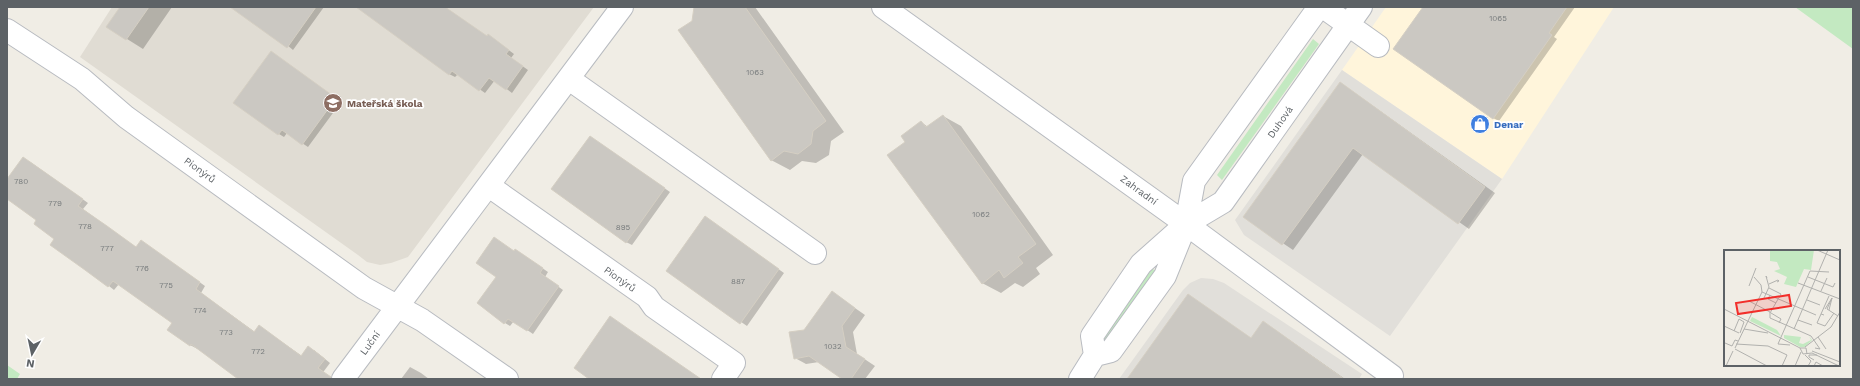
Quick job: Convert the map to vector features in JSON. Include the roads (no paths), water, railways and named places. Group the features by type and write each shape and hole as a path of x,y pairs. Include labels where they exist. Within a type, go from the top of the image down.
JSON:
{"street":[{"path":"396,306 622,7"},
{"name":"Zahradní","path":"882,7 1186,224 1392,376"},
{"path":"1186,224 1194,181 1319,7"},
{"path":"1323,7 1378,46"},
{"name":"Duhová","path":"1080,379 1095,355 1092,336 1141,264 1186,224 1223,202 1361,7"},
{"name":"Pionýrů","path":"7,30 82,79 126,117 364,288 422,320 507,379"},
{"path":"569,79 815,253"},
{"name":"Pionýrů","path":"488,186 647,297 654,307 734,363 723,379"},
{"name":"Luční","path":"343,379 396,306"}],"place":[{"name":"Mateřská škola","path":"333,103"},
{"name":"Denar","path":"1480,124"}]}
